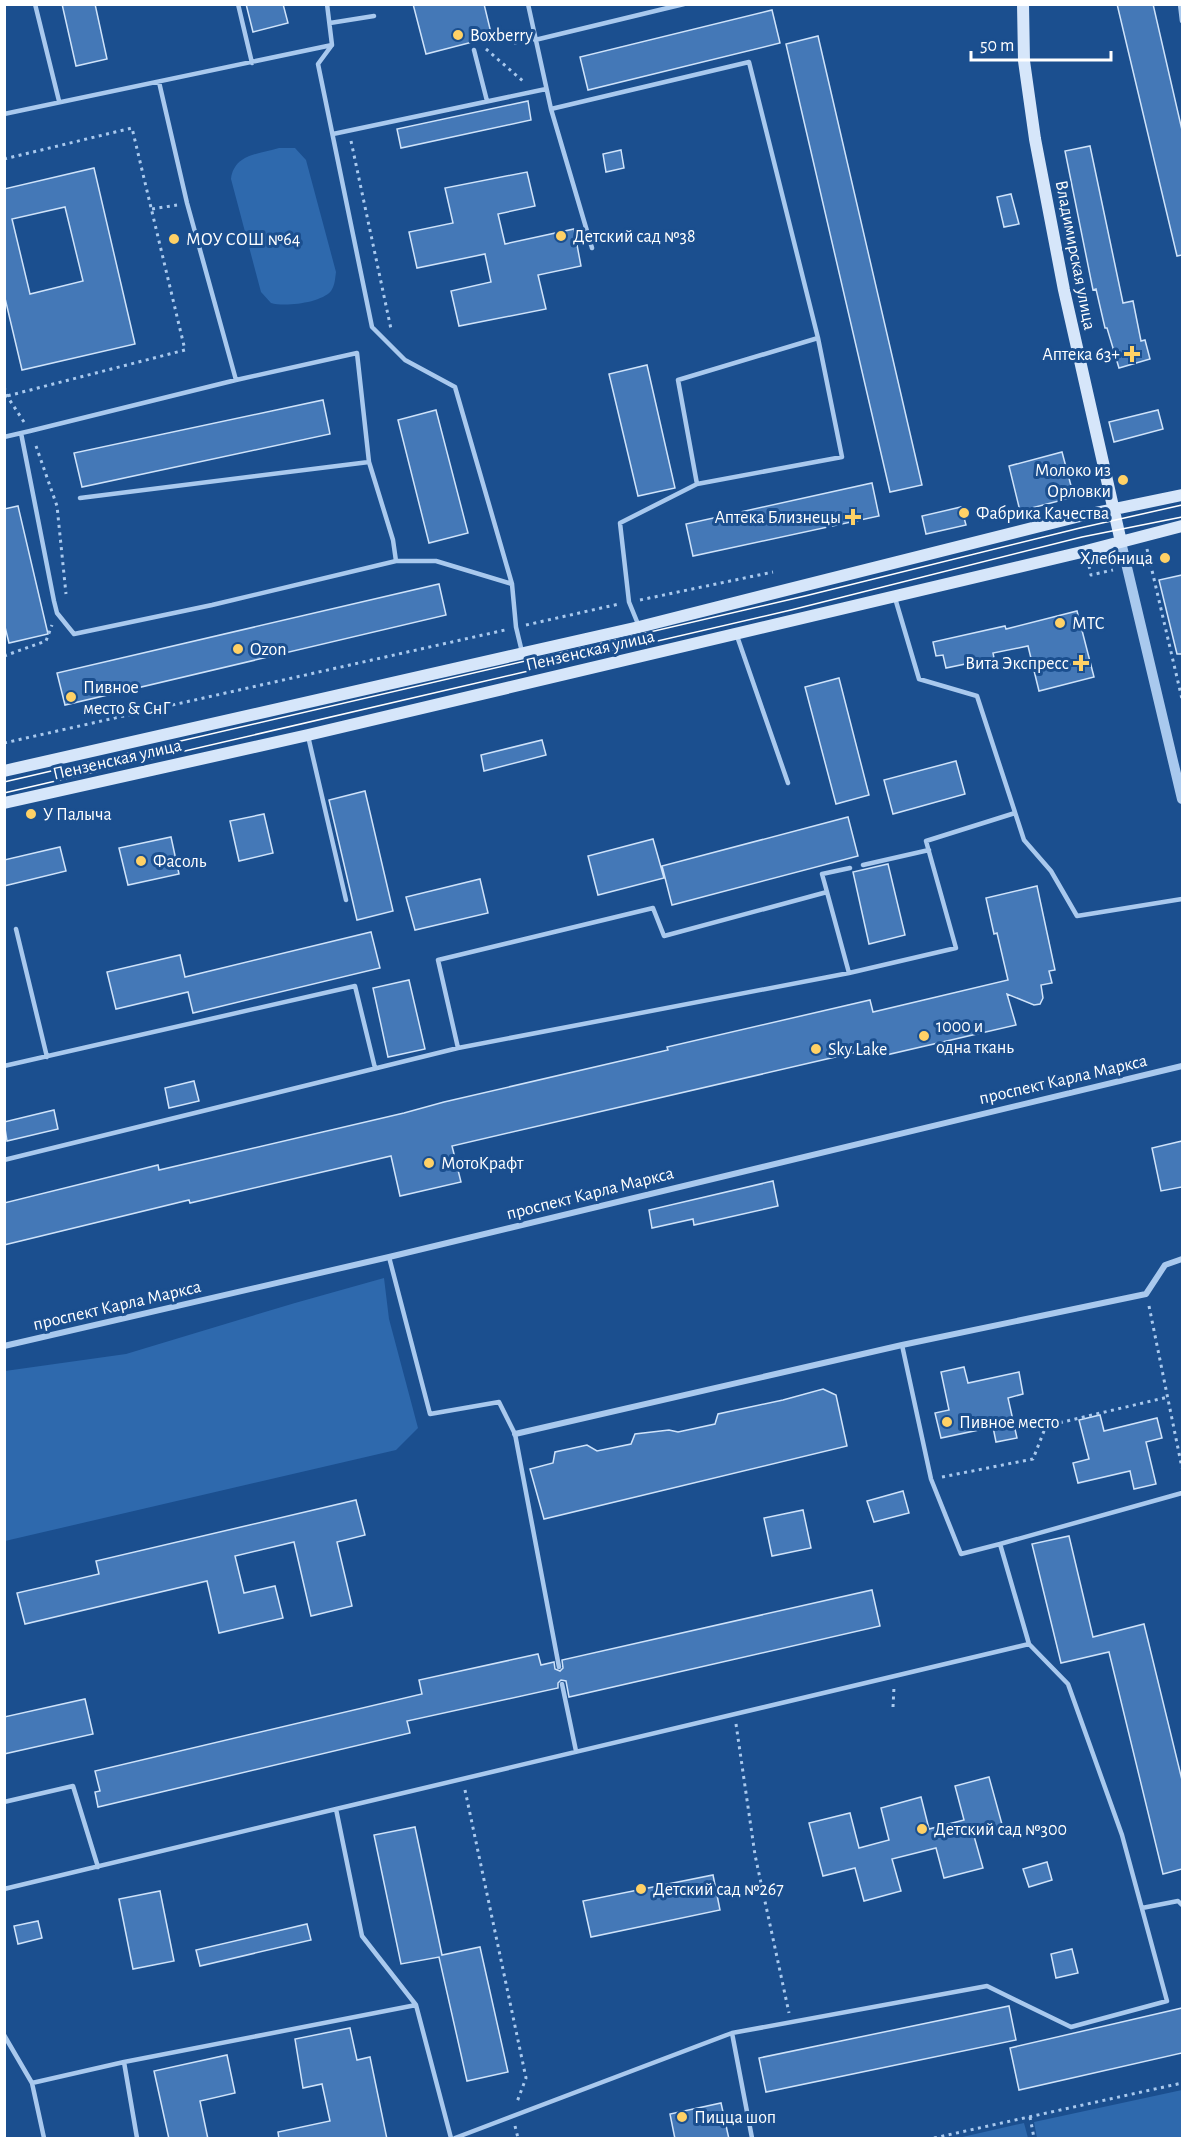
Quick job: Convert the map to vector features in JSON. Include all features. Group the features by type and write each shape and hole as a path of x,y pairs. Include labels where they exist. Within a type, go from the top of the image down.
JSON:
{"main road":[{"name":"Владимирская улица","path":"1023,4 1024,61 1035,139 1064,290 1121,542"},
{"name":"Пензенская улица","path":"4,771 639,627 1182,495"},
{"name":"Пензенская улица","path":"4,803 308,735 1182,526"}],"street":[{"path":"1121,542 1182,799"},
{"name":"проспект Карла Маркса","path":"4,1347 1182,1066"},
{"path":"515,1434 902,1345 1146,1294 1165,1265 1182,1259"}],"lane":[{"path":"35,4 59,101"},
{"path":"238,4 252,63"},
{"path":"327,4 332,45 318,64 372,327 405,360 455,387 512,584 516,627 522,652"},
{"path":"528,4 551,109 592,248"},
{"path":"535,39 684,4"},
{"path":"1180,4 1182,21"},
{"path":"330,23 374,16"},
{"path":"4,114 332,45"},
{"path":"474,50 487,102"},
{"path":"551,109 749,62 818,338 842,457 697,484 620,523 629,602 639,627"},
{"path":"159,82 187,203 236,380"},
{"path":"333,134 546,89"},
{"path":"697,484 678,380 818,338"},
{"path":"4,437 357,353 369,462 393,540 396,561"},
{"path":"21,433 57,613 74,634 212,605 396,561 436,561 512,584"},
{"path":"80,498 369,462"},
{"path":"894,596 919,679 977,696 1024,840 1051,871 1077,916 1182,899"},
{"path":"736,634 788,783"},
{"path":"308,735 346,900"},
{"path":"4,1160 458,1048 849,974 956,948 926,841 1015,813"},
{"path":"863,865 929,850"},
{"path":"849,974 822,874 850,868"},
{"path":"458,1048 438,960 653,908 664,936 827,892"},
{"path":"16,929 47,1057"},
{"path":"4,1066 355,986 375,1068"},
{"path":"389,1257 430,1414 499,1402 515,1434 559,1667"},
{"path":"902,1345 930,1479 960,1554 1182,1493"},
{"path":"456,2139 732,2032 987,1986 1071,2027 1167,2001 1122,1835 1068,1684 1029,1644 1000,1544"},
{"path":"4,1889 1029,1644"},
{"path":"562,1684 576,1751"},
{"path":"4,1802 73,1786 98,1867"},
{"path":"336,1809 362,1936 416,2005 450,2139"},
{"path":"1142,1908 1178,1901 1182,1905"},
{"path":"32,2083 124,2062 416,2005"},
{"path":"732,2032 752,2139"},
{"path":"4,2035 32,2083 44,2139"},
{"path":"124,2062 137,2139"}],"path":[{"path":"486,48 534,91"},
{"path":"4,159 132,128 185,350 7,396"},
{"path":"349,131 395,351"},
{"path":"152,209 187,203"},
{"path":"1143,536 1152,562 1182,699"},
{"path":"4,743 516,627 773,572"},
{"path":"1146,1294 1182,1468"},
{"path":"930,1479 1033,1459 1046,1426 1168,1397"},
{"path":"893,1707 895,1676"},
{"path":"735,1714 755,1855 792,2022"},
{"path":"462,1778 526,2078 512,2116 518,2139"},
{"path":"934,2139 1182,2083"},
{"path":"1030,2117 1034,2139"}],"shaded area":[{"path":"279,148 295,148 306,160 336,272 331,291 326,295 294,304 271,303 261,292 231,179 237,164 242,160"},
{"path":"384,1278 389,1319 418,1428 396,1450 5,1541 5,1371 126,1354"},
{"path":"1182,2090 1182,2138 1037,2138 1034,2122"},
{"path":"1024,2123 1028,2138 958,2138"}],"building":[{"path":"62,4 95,4 107,59 76,66"},
{"path":"246,4 283,4 288,23 253,32"},
{"path":"413,4 484,4 492,37 426,54"},
{"path":"1117,4 1153,4 1182,130 1182,255 1177,256"},
{"path":"772,10 780,43 588,90 580,57"},
{"path":"818,36 922,485 890,492 786,44"},
{"path":"528,101 531,120 401,148 397,129"},
{"path":"1090,146 1123,303 1133,301 1141,341 1145,340 1150,359 1119,368 1107,328 1105,328 1096,289 1093,290 1065,151"},
{"path":"621,150 624,168 606,172 603,154"},
{"path":"94,168 135,344 22,370 4,294 4,189","holes":["65,207 83,281 30,294 12,219"]},
{"path":"527,172 535,206 498,214 505,244 574,229 581,266 538,275 546,309 459,326 451,291 491,282 485,254 417,268 409,232 453,223 445,188"},
{"path":"1011,194 1019,224 1004,227 997,197"},
{"path":"647,365 675,488 638,496 609,374"},
{"path":"323,400 330,434 82,487 74,453"},
{"path":"436,410 468,533 429,543 398,420"},
{"path":"1158,410 1163,429 1114,442 1109,422"},
{"path":"1062,452 1074,497 1020,511 1009,466"},
{"path":"872,483 879,516 693,556 686,524"},
{"path":"18,506 48,634 9,643 4,623 4,509"},
{"path":"961,507 966,525 926,534 922,516"},
{"path":"1182,575 1182,654 1177,654 1159,580"},
{"path":"439,584 446,615 65,705 57,673"},
{"path":"1077,611 1094,677 1039,691 1028,646 993,653 994,658 946,668 943,655 936,656 933,642 1005,626 1006,629"},
{"path":"839,678 869,795 836,804 805,687"},
{"path":"542,740 546,755 484,771 481,755"},
{"path":"956,761 965,794 893,814 884,780"},
{"path":"365,791 393,911 357,920 329,800"},
{"path":"264,814 273,853 239,861 230,821"},
{"path":"848,817 858,856 672,905 662,866"},
{"path":"171,837 179,874 128,885 119,848"},
{"path":"653,839 664,878 598,895 588,856"},
{"path":"60,847 66,871 4,886 4,860"},
{"path":"888,864 905,935 869,944 853,872"},
{"path":"480,879 488,913 415,930 406,897"},
{"path":"1037,886 1055,970 1049,971 1052,983 1041,985 1043,998 1040,1004 1034,1005 1007,994 1016,1025 886,1055 883,1046 452,1146 461,1182 400,1196 391,1156 190,1203 189,1200 4,1245 4,1203 158,1165 159,1170 404,1113 668,1050 667,1047 870,1000 873,1012 1008,980 986,898"},
{"path":"371,932 380,968 193,1013 188,992 116,1009 107,972 180,955 185,977"},
{"path":"409,980 425,1049 388,1057 373,988"},
{"path":"194,1081 199,1101 169,1108 165,1088"},
{"path":"54,1110 58,1129 7,1141 4,1122"},
{"path":"1182,1141 1182,1187 1161,1191 1152,1148"},
{"path":"773,1181 778,1206 694,1225 693,1219 652,1228 649,1210"},
{"path":"964,1367 968,1383 1019,1372 1023,1394 1008,1398 1017,1438 996,1442 993,1427 941,1438 935,1413 949,1410 941,1372"},
{"path":"823,1389 836,1395 847,1446 544,1519 530,1469 553,1463 555,1452 587,1445 597,1451 631,1444 635,1434 669,1430 678,1432 715,1424 718,1414"},
{"path":"1100,1415 1104,1431 1157,1418 1162,1438 1146,1442 1156,1484 1134,1489 1130,1471 1078,1483 1073,1463 1089,1459 1079,1420"},
{"path":"903,1491 909,1513 874,1522 867,1501"},
{"path":"356,1500 365,1535 337,1542 352,1606 311,1616 294,1542 235,1556 244,1593 275,1586 283,1618 219,1633 207,1581 25,1624 17,1593 99,1574 96,1561"},
{"path":"803,1510 811,1548 772,1556 764,1518"},
{"path":"1069,1536 1093,1637 1144,1624 1182,1780 1182,1869 1163,1874 1109,1652 1061,1663 1032,1544"},
{"path":"872,1590 880,1626 569,1697 566,1681 561,1680 558,1688 407,1721 410,1733 98,1807 95,1792 100,1791 95,1771 422,1694 419,1680 538,1654 541,1665 554,1662 555,1669 560,1671 563,1668 562,1660"},
{"path":"85,1699 93,1734 4,1754 4,1717"},
{"path":"989,1777 1003,1828 974,1836 983,1868 944,1878 936,1848 892,1859 901,1891 864,1901 855,1868 823,1876 809,1823 850,1813 859,1848 889,1840 881,1808 921,1797 929,1829 964,1820 955,1786"},
{"path":"415,1827 442,1955 480,1947 508,2072 467,2081 439,1957 401,1964 374,1835"},
{"path":"1047,1862 1052,1880 1029,1887 1023,1869"},
{"path":"713,1875 720,1910 591,1937 583,1901"},
{"path":"160,1891 174,1961 133,1969 119,1899"},
{"path":"38,1921 42,1938 18,1944 14,1926"},
{"path":"307,1924 311,1940 200,1966 196,1950"},
{"path":"1072,1949 1078,1973 1056,1978 1051,1954"},
{"path":"1009,2006 1016,2040 766,2092 759,2058"},
{"path":"1182,2008 1182,2053 1019,2090 1010,2048"},
{"path":"350,2028 357,2060 370,2057 387,2139 279,2139 278,2132 330,2121 322,2084 303,2088 295,2039"},
{"path":"227,2055 235,2093 200,2101 208,2139 169,2139 154,2071"},
{"path":"721,2103 729,2139 675,2139 670,2114"}],"tram line":[{"path":"4,782 805,596 1182,505"},
{"path":"4,793 791,610 1082,537 1182,517"}],"place":[{"name":"Boxberry","path":"458,35"},
{"name":"Детский сад №38","path":"561,236"},
{"name":"МОУ СОШ №64","path":"174,239"},
{"name":"Аптека 63+","path":"1132,354"},
{"name":"Молоко из Орловки","path":"1123,480"},
{"name":"Фабрика Качества","path":"964,513"},
{"name":"Аптека Близнецы","path":"853,517"},
{"name":"Хлебница","path":"1165,558"},
{"name":"МТС","path":"1060,623"},
{"name":"Ozon","path":"238,649"},
{"name":"Вита Экспресс","path":"1081,663"},
{"name":"Пивное место & СнГ","path":"71,697"},
{"name":"У Палыча","path":"31,814"},
{"name":"Фасоль","path":"141,861"},
{"name":"1000 и одна ткань","path":"924,1036"},
{"name":"Sky Lake","path":"816,1049"},
{"name":"МотоКрафт","path":"429,1163"},
{"name":"Пивное место","path":"947,1422"},
{"name":"Детский сад №300","path":"922,1829"},
{"name":"Детский сад №267","path":"641,1889"},
{"name":"Пицца шоп","path":"682,2117"}]}
